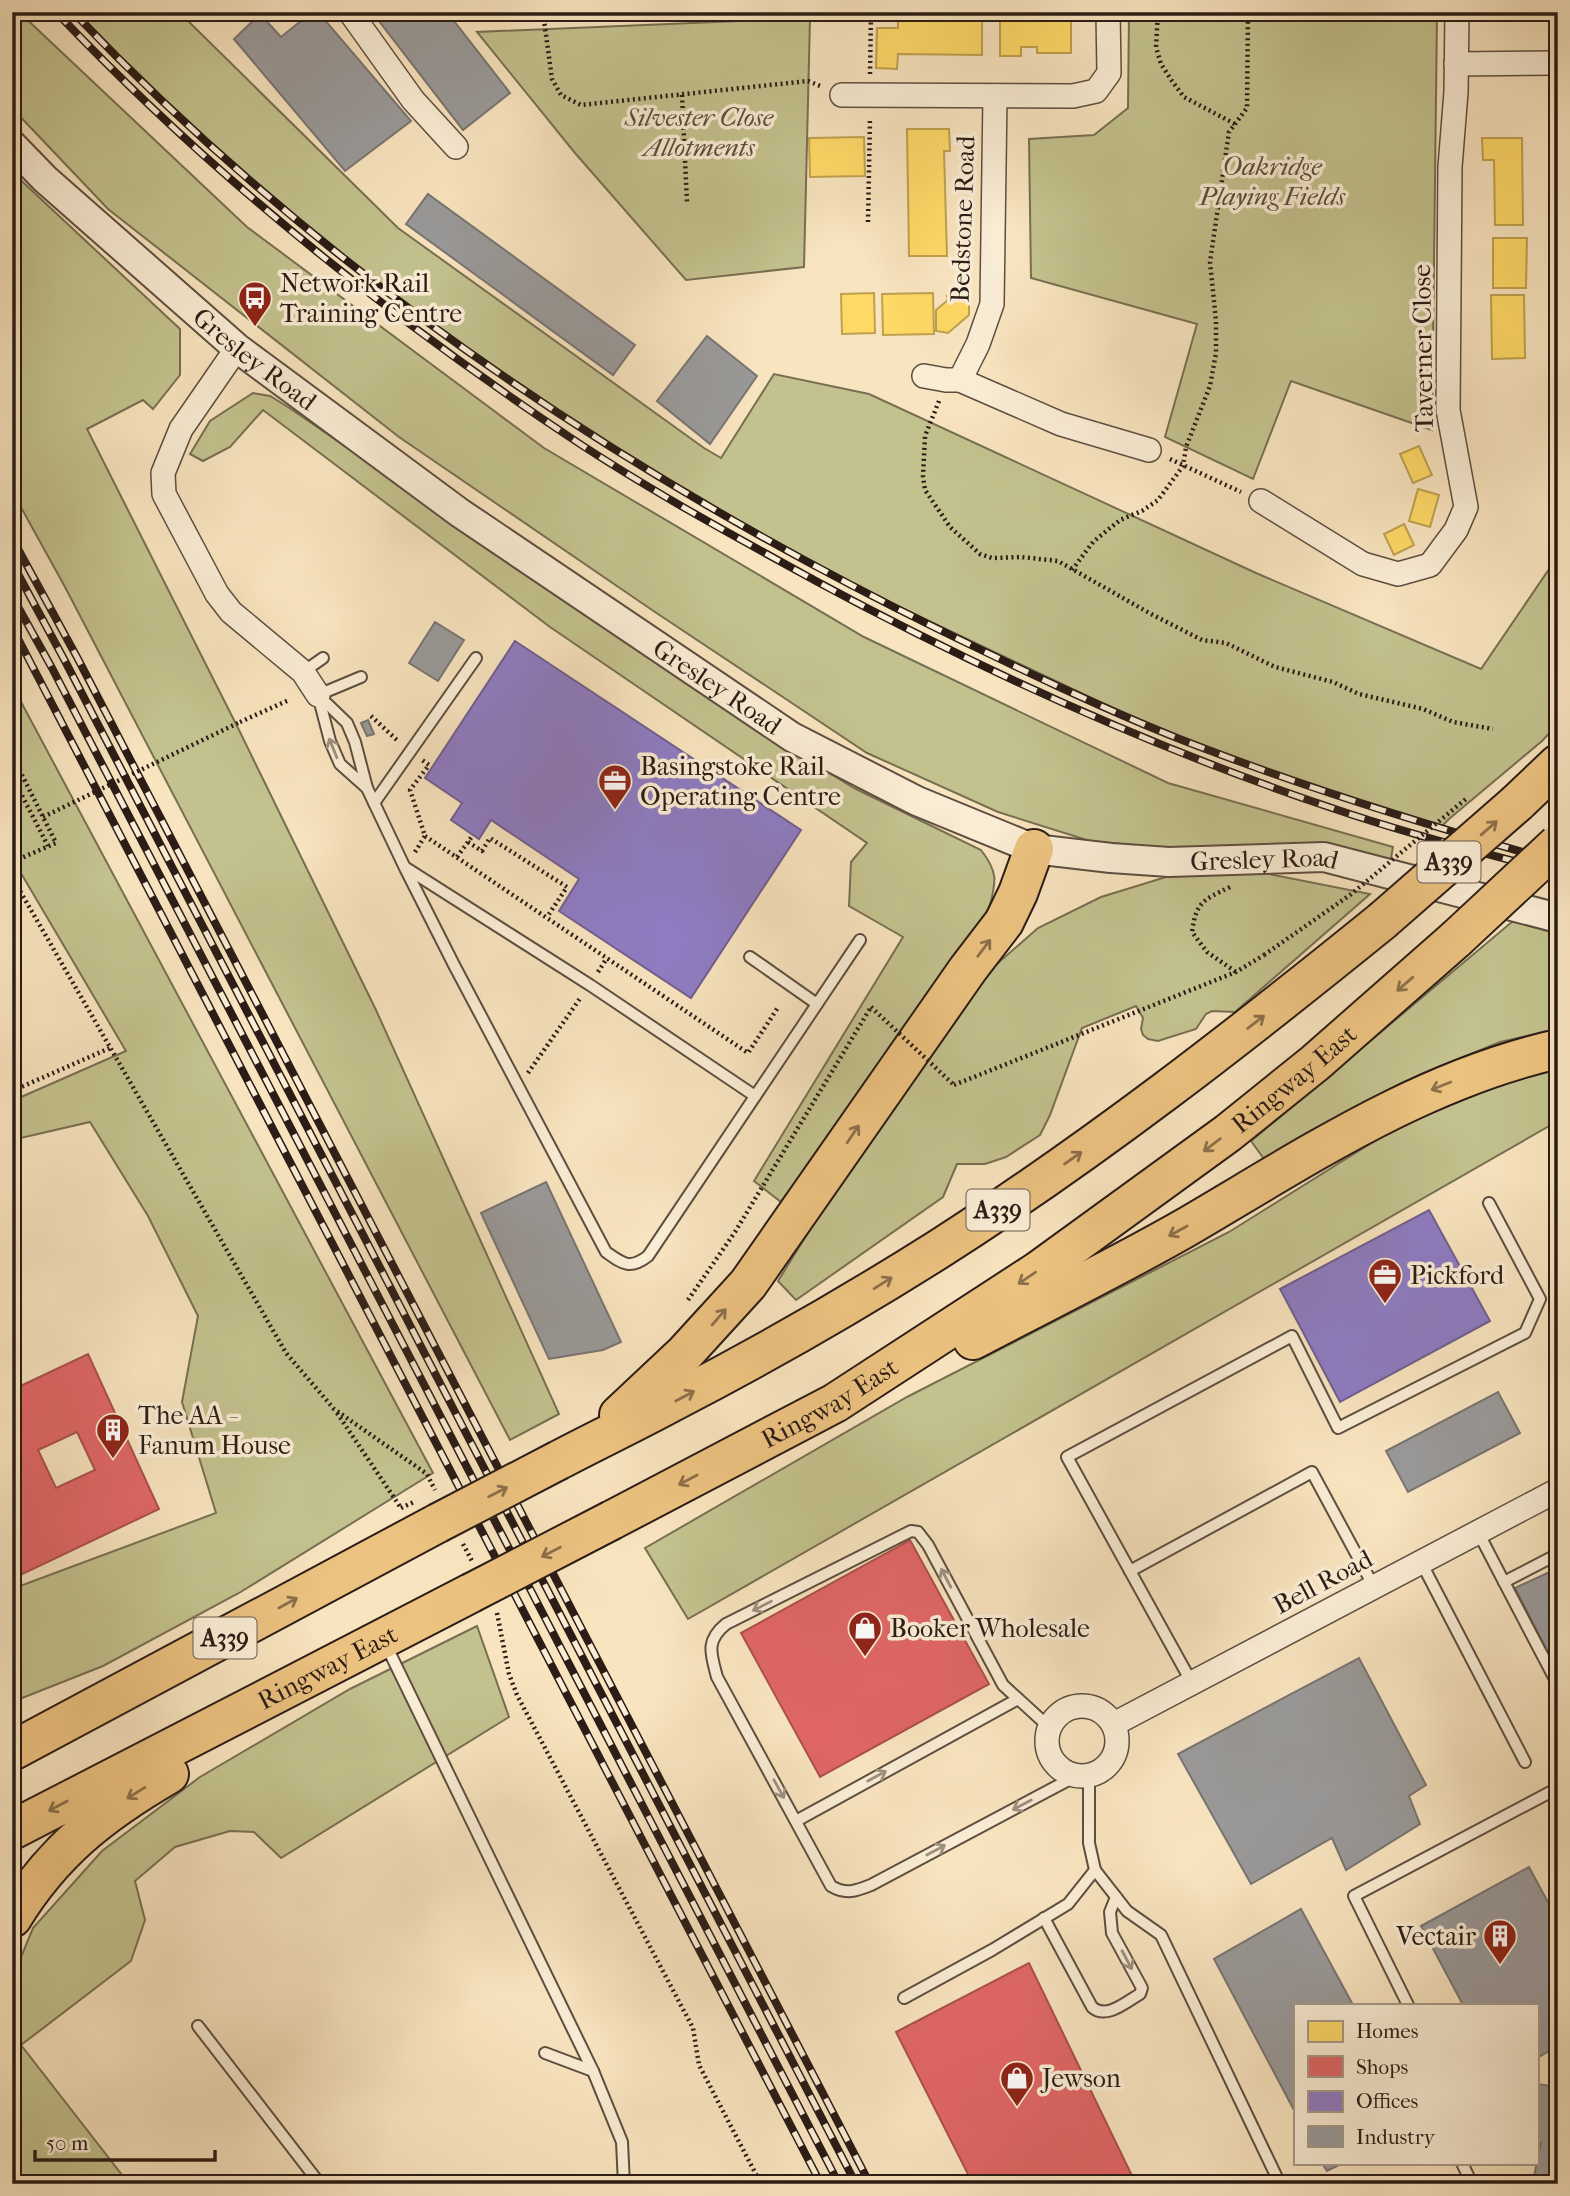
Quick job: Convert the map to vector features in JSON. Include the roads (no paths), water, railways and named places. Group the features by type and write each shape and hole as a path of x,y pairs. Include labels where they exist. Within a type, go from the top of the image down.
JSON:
{"highway":[{"name":"A339","path":"12,1751 438,1523 736,1369 867,1293 1006,1205 1130,1119 1382,921 1558,764"},
{"name":"Ringway East","path":"12,1830 383,1639 484,1601 612,1520 835,1403 1038,1270 1217,1141 1315,1063 1456,939 1558,844"},
{"path":"570,1455 685,1353 748,1284 953,990 1004,922 1034,849"},
{"path":"835,1403 966,1343 1052,1298 1181,1229 1396,1106 1472,1074 1558,1048"},
{"path":"12,1722 152,1678"},
{"path":"12,1918 45,1870 83,1832 138,1791 192,1760 293,1685"}],"street":[{"path":"349,12 413,100 456,147"},
{"path":"842,95 1073,96 1096,91 1109,73 1108,12"},
{"name":"Taverner Close","path":"1261,501 1363,564 1398,573 1430,565 1456,530 1466,507 1448,410 1450,167 1457,12"},
{"path":"1456,64 1558,63"},
{"name":"Bedstone Road","path":"995,96 992,304 978,344 944,379 1062,424 1149,450"},
{"name":"Gresley Road","path":"12,145 45,178 237,348 460,513 792,737 916,801 1034,849 1169,862 1324,857 1558,918"},
{"path":"237,348 181,429 163,472 164,494 217,594 231,612 303,672 318,695"},
{"name":"Bell Road","path":"1114,1724 1558,1490"},
{"path":"1083,1705 1096,1708 1114,1724 1117,1736 1116,1751 1106,1767 1083,1775 1065,1771 1054,1762 1047,1745 1049,1727 1056,1717 1071,1707 1083,1705"}],"lane":[{"path":"303,672 323,658"},
{"path":"374,803 476,658"},
{"path":"318,695 361,677"},
{"path":"318,695 347,723 367,788 405,867 606,1252 623,1265 639,1264 648,1256 859,940"},
{"path":"318,695 330,741 340,764 367,788"},
{"path":"405,867 590,985 755,1096"},
{"path":"750,957 817,1004"},
{"path":"1192,1683 1067,1457 1292,1336 1338,1428 1525,1333 1540,1299 1489,1203"},
{"path":"1130,1571 1312,1472 1374,1587"},
{"path":"1049,1727 1003,1685 928,1545 918,1532 911,1531 726,1624 717,1631 712,1642 717,1676 831,1886 840,1892 853,1892 871,1885 1083,1775 1089,1843 1095,1870 1127,1911 1161,1935 1280,2184"},
{"path":"1478,1532 1558,1685"},
{"path":"1504,1582 1558,1554"},
{"path":"1421,1562 1525,1762"},
{"path":"383,1639 593,2071 622,2142 624,2184"},
{"path":"796,1821 1018,1699"},
{"path":"1408,2004 1354,1896 1558,1788"},
{"path":"904,1998 992,1950 1068,1903 1095,1870"},
{"path":"1044,1918 1091,2007 1097,2013 1104,2014 1140,1994 1142,1988 1112,1933 1110,1912 1116,1897"},
{"path":"198,2026 320,2184"},
{"path":"545,2053 593,2071"},
{"path":"1462,2164 1472,2184"}],"railway":[{"path":"56,12 175,129 238,185 367,291 502,391 630,476 691,512 939,645 1131,732 1263,784 1357,816 1558,873"},
{"path":"73,12 168,106 268,196 371,280 479,359 590,434 704,504 821,569 940,630 1147,726 1318,789 1558,862"},
{"path":"12,538 78,659 870,2184"},
{"path":"12,563 856,2184"},
{"path":"12,596 52,668 839,2184"},
{"path":"12,627 821,2184"}],"place":[{"name":"Network Rail Training Centre","path":"255,328"},
{"name":"Basingstoke Rail Operating Centre","path":"615,811"},
{"name":"Pickford","path":"1385,1305"},
{"name":"The AA - Fanum House","path":"113,1460"},
{"name":"Booker Wholesale","path":"865,1658"},
{"name":"Vectair","path":"1500,1966"},
{"name":"Jewson","path":"1017,2108"}],"park label":[{"name":"Silvester Close Allotments","path":"699,132"},
{"name":"Oakridge Playing Fields","path":"1272,181"}]}
